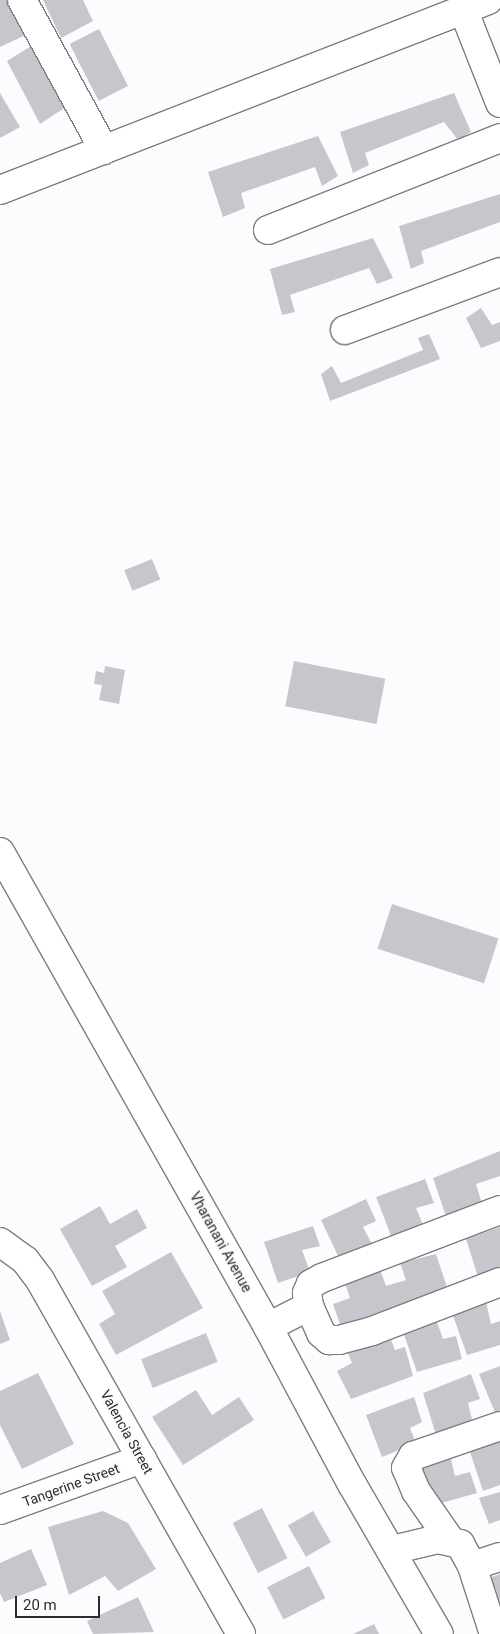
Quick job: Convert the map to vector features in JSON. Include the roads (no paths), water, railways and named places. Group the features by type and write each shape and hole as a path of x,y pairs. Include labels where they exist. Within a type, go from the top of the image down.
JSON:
{"street":[{"path":"22,0 104,150"},
{"path":"0,190 488,0"},
{"path":"463,10 500,102"},
{"path":"268,230 500,138"},
{"path":"345,330 500,272"},
{"name":"Vharanani Avenue","path":"0,852 268,1326 352,1484 439,1634"},
{"path":"500,1210 315,1281 308,1288 309,1306 324,1337 349,1339 500,1282"},
{"name":"Valencia Street","path":"0,1242 25,1260 40,1280 241,1634"},
{"path":"268,1326 309,1306"},
{"path":"450,1540 420,1498 406,1468 413,1456 500,1426"},
{"name":"Tangerine Street","path":"0,1510 142,1459"},
{"path":"392,1550 438,1539 450,1540 463,1547 472,1566 494,1634"},
{"path":"472,1566 500,1557"}]}
